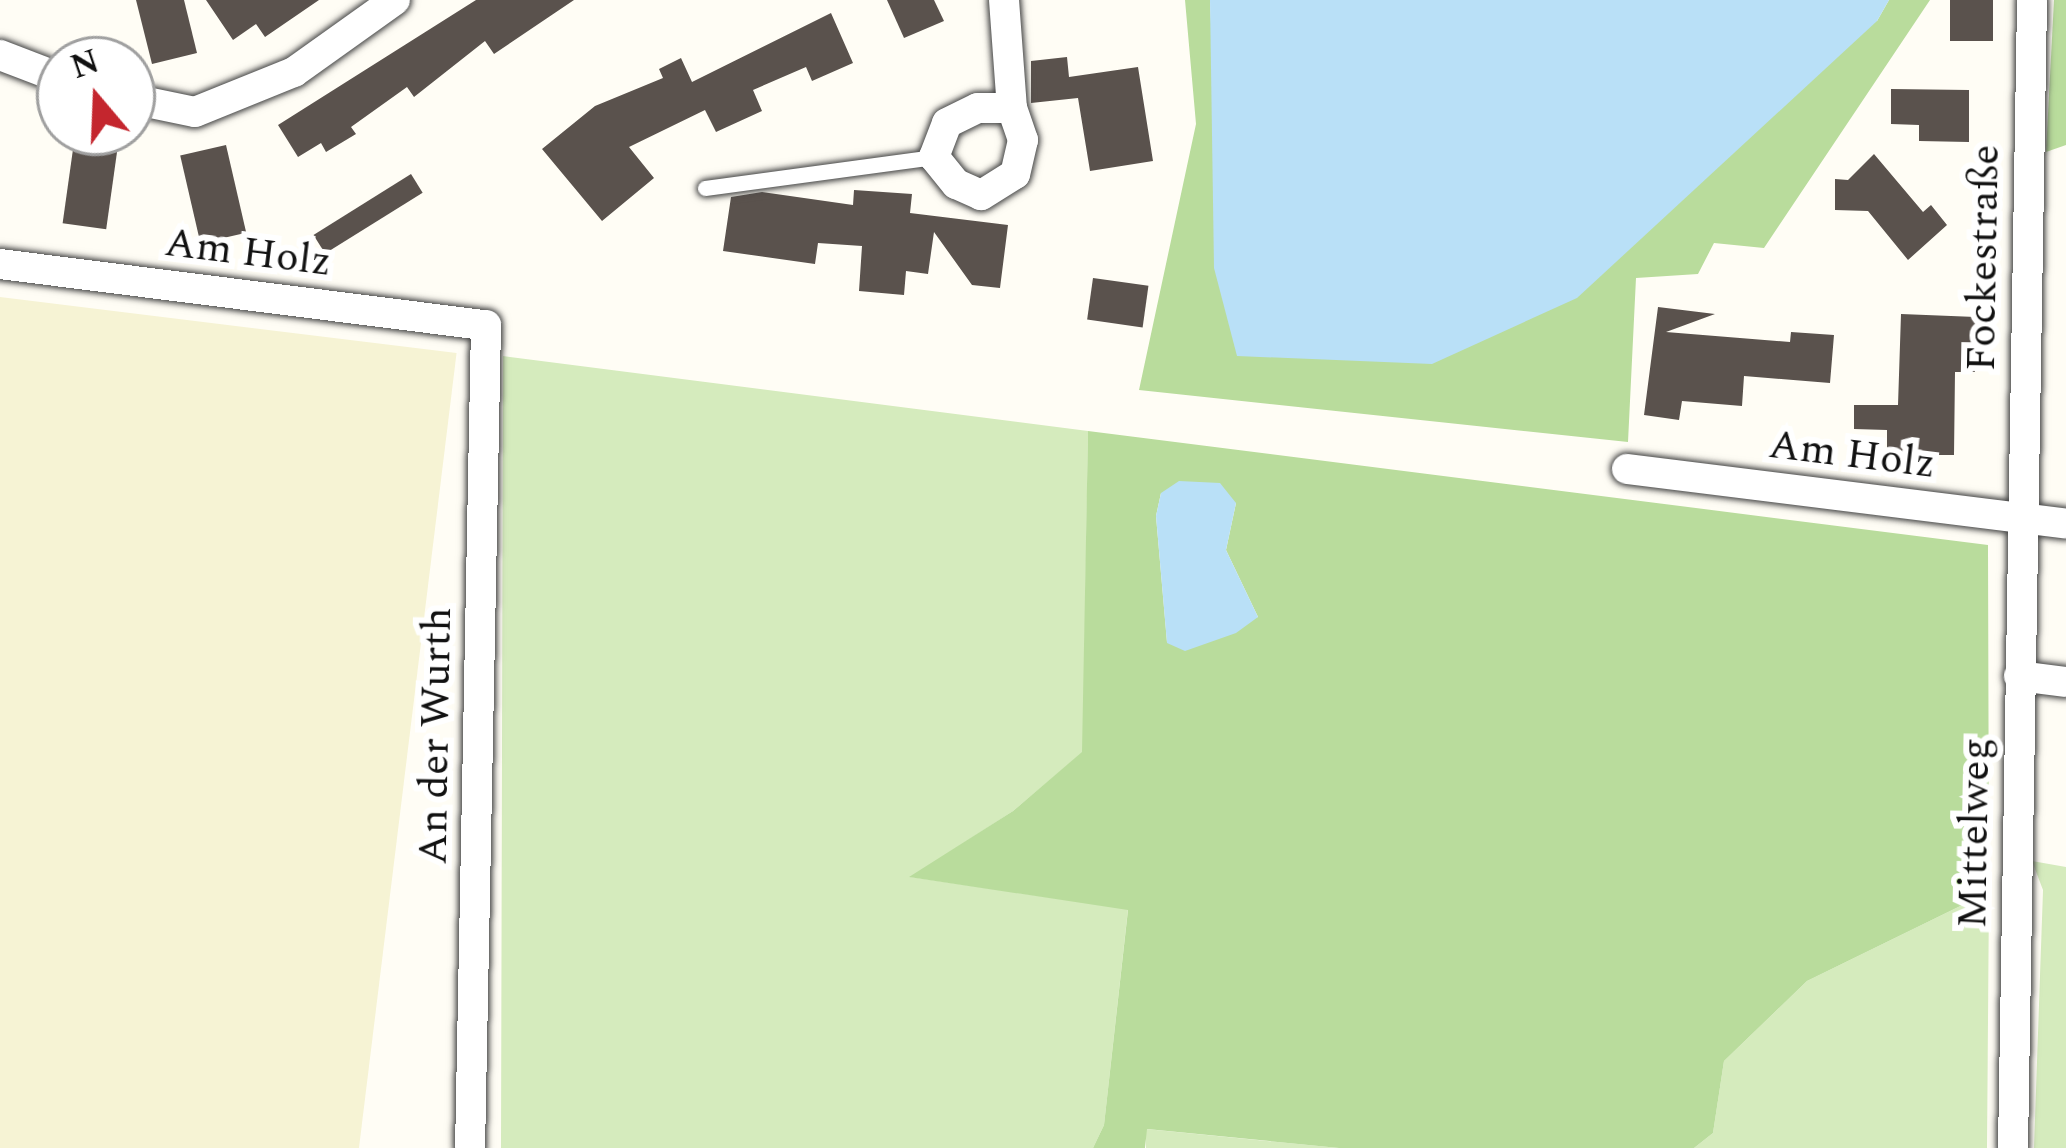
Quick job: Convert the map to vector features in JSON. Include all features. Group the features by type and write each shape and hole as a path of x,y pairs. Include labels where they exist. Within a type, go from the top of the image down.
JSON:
{"street":[{"path":"156,104 195,112 294,72 395,0"},
{"path":"1004,0 1012,109 1023,140 1015,174 981,195 956,184 934,157 947,123 978,108 1012,109"},
{"name":"Fockestraße","path":"2020,518 2032,0"},
{"path":"0,56 36,69"},
{"name":"Am Holz","path":"0,264 485,325"},
{"name":"An der Wurth","path":"470,1148 485,325"},
{"name":"Am Holz","path":"1627,469 2066,524"},
{"name":"Mittelweg","path":"2013,1148 2020,518"},
{"path":"2019,676 2066,682"}],"lane":[{"path":"705,188 934,157"}],"shaded area":[{"path":"0,297 457,353 359,1148 0,1148"}],"green space":[{"path":"1185,0 1210,0 1214,93 1877,21 1889,0 1930,0 1764,248 1714,243 1698,274 1636,278 1628,442 1139,390 1196,124"},
{"path":"2054,0 2066,0 2066,145 2046,152"},
{"path":"503,356 1088,431 1083,752 1013,811 911,877 1128,909 1104,1125 1093,1148 501,1148"},
{"path":"1088,431 1988,545 1989,892 1807,981 1724,1061 1713,1133 1694,1148 1339,1148 1147,1129 1145,1148 1093,1148 1104,1125 1128,910 909,877 1013,811 1082,752","holes":["1161,493 1236,503 1226,550 1258,617 1167,642 1156,516"]},
{"path":"2032,861 2066,867 2066,1148 2034,1148 2043,890"},
{"path":"1989,892 1987,1148 1694,1148 1713,1133 1724,1061 1807,981"},
{"path":"1146,1129 1339,1148 1146,1148"}],"water":[{"path":"1210,0 1889,0 1877,21 1577,298 1432,364 1237,356 1214,268"},
{"path":"1179,481 1220,483 1236,503 1226,550 1258,617 1236,633 1185,651 1167,643 1156,516 1161,493"}],"building":[{"path":"136,0 184,0 197,53 156,63 156,36 145,36"},
{"path":"206,0 319,0 265,37 256,24 233,40"},
{"path":"476,0 574,0 494,54 485,41 414,97 407,87 351,127 356,134 326,152 321,143 298,157 278,125"},
{"path":"887,0 934,0 944,21 904,38"},
{"path":"1950,0 1993,0 1993,41 1950,41"},
{"path":"831,13 853,63 812,81 806,67 753,90 762,111 716,132 705,110 629,147 654,178 602,221 542,149 595,106 663,78 659,69 681,58 692,82"},
{"path":"1067,57 1069,77 1138,67 1153,161 1090,171 1078,98 1031,103 1031,61"},
{"path":"1891,89 1969,90 1969,142 1919,141 1919,125 1891,124"},
{"path":"226,145 246,233 200,243 180,156"},
{"path":"1874,154 1923,212 1931,205 1947,225 1908,260 1868,211 1835,210 1835,179 1848,180"},
{"path":"72,156 116,156 106,229 63,223"},
{"path":"411,174 423,193 325,254 313,235"},
{"path":"854,190 912,194 910,213 1008,225 1000,288 972,285 934,232 928,274 906,271 904,295 859,291 862,246 818,243 815,264 723,251 731,197 762,192 853,205"},
{"path":"1093,278 1148,286 1143,327 1087,320"},
{"path":"1658,307 1715,314 1666,332 1790,342 1791,332 1834,335 1830,383 1744,376 1742,406 1682,401 1679,420 1644,415"},
{"path":"1901,314 1976,317 1975,372 1955,372 1954,455 1887,455 1887,430 1854,429 1854,405 1898,405"}]}
